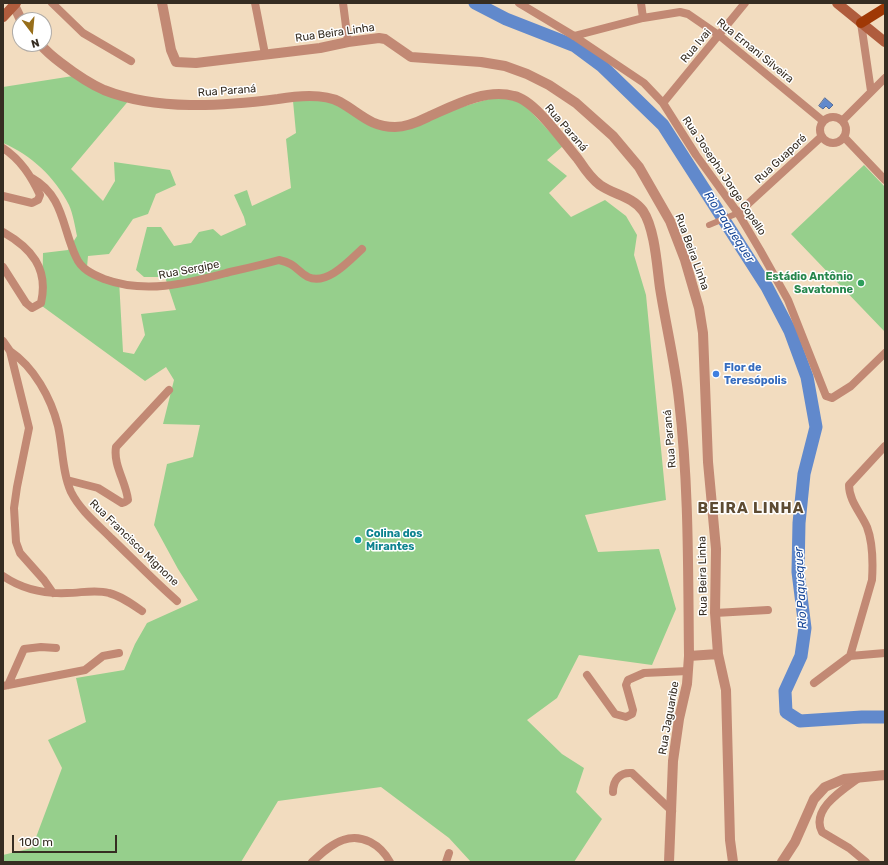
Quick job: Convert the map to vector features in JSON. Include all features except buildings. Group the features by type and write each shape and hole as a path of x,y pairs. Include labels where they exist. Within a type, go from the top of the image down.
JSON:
{"main road":[{"path":"837,3 885,42"},
{"path":"3,17 15,4"},
{"path":"861,23 885,8"}],"street":[{"path":"52,3 83,33 109,50 132,61"},
{"name":"Rua Beira Linha","path":"162,3 173,59 179,64 320,48 348,42 385,39 411,57 481,62 505,66 527,74 549,85 576,103 613,136 639,167 670,221 699,308 702,333 708,462 716,550 716,613 718,654 726,690 730,840 733,862"},
{"path":"255,3 265,54"},
{"path":"342,3 348,42"},
{"name":"Rua Josepha Jorge Copello","path":"519,3 574,36 644,83 662,103 696,155 738,213 788,300 826,396 832,398 843,393 885,353"},
{"path":"641,3 643,18"},
{"name":"Rua Ivai","path":"662,103 720,36 745,3"},
{"name":"Rua Ernani Silveira","path":"574,36 643,18 680,12 688,14 720,36 823,121"},
{"path":"861,23 871,91"},
{"name":"Rua Paraná","path":"49,52 80,78 105,90 134,98 166,103 202,106 292,97 326,97 339,101 363,118 381,126 398,128 466,101 490,95 516,96 528,102 601,186 631,200 645,214 654,246 679,398 688,517 689,656"},
{"path":"842,121 885,78"},
{"path":"830,117 839,118 842,121 846,131 844,136 839,141 833,143 826,141 821,137 819,129 823,121 830,117"},
{"path":"844,136 885,180"},
{"name":"Rua Guaporé","path":"738,213 821,137"},
{"name":"Rua Sergipe","path":"3,148 17,160 32,178 43,184 61,212 76,259 84,269 93,275 111,282 148,288 162,287 201,280 279,260 290,262 307,276 314,278 325,277 340,268 362,249"},
{"path":"3,196 32,203 38,200 40,195 32,178"},
{"path":"709,225 738,213"},
{"path":"3,232 30,252 36,259 42,274 43,295 41,303 32,308 26,303 3,267"},
{"path":"3,341 10,351 29,428 16,487 14,508 16,542 20,553 36,573 44,580 53,593"},
{"name":"Rua Francisco Mignone","path":"10,351 22,359 44,391 52,408 58,426 67,480 74,497 85,512 177,601"},
{"path":"67,480 98,488 122,503 128,500 115,454 116,447 169,390"},
{"path":"850,656 872,580 873,570 871,539 863,519 853,502 849,485 885,446"},
{"path":"3,576 28,589 53,593 96,591 110,593 142,611"},
{"path":"716,613 768,610"},
{"path":"5,685 24,649 41,647 56,648"},
{"path":"5,685 85,670 103,656 119,653"},
{"path":"814,683 850,656 885,653"},
{"path":"689,656 718,654"},
{"name":"Rua Jaguaribe","path":"669,862 673,761 679,719 687,684 689,656"},
{"path":"587,675 615,714 626,717 632,714 633,710 626,685 628,680 644,673 688,672"},
{"path":"614,792 613,785 618,777 622,774 632,773 672,811"},
{"path":"782,862 795,842 814,799 825,788 836,781 860,777 885,776"},
{"path":"860,777 825,807 820,815 819,821 822,832 849,848 866,862"},
{"path":"312,862 343,839 360,838 382,849 390,862"},
{"path":"446,862 449,853"}],"green space":[{"path":"73,76 130,99 71,169 103,201 115,181 114,162 170,170 176,185 156,194 148,214 133,219 109,254 88,256 87,267 97,273 119,280 123,352 134,354 145,335 141,314 176,310 165,277 144,277 136,270 147,227 161,227 174,246 191,243 199,232 213,229 221,236 246,225 234,195 247,190 252,206 291,188 286,139 296,133 293,101 326,100 382,123 400,125 489,99 506,96 522,102 563,146 547,160 567,176 549,193 571,217 605,200 626,216 637,235 634,255 646,295 666,500 585,515 598,552 659,549 676,609 652,665 579,655 557,698 527,720 562,754 584,768 576,792 602,819 574,862 471,862 449,838 381,787 278,801 241,862 3,862 3,855 32,848 62,768 48,740 86,722 76,678 124,670 135,644 147,623 198,600 178,569 154,525 167,464 193,457 200,425 163,424 174,380 166,367 145,381 42,306 43,253 68,250 77,236 74,220 69,205 57,185 49,176 23,154 3,143 3,87"},
{"name":"Estádio Antônio Savatonne","path":"864,165 885,187 885,332 791,234"}],"water":[{"path":"825,98 833,105 829,109 826,106 823,109 819,106"}],"waterway":[{"name":"Rio Paquequer","path":"475,3 506,19 575,46 602,66 663,125 767,287 790,331 807,377 816,427 804,474 799,523 798,572 805,628 801,656 785,691 786,712 800,721 885,717"}],"place":[{"name":"Estádio Antônio Savatonne","path":"861,283"},
{"name":"Flor de Teresópolis","path":"716,374"},
{"name":"Colina dos Mirantes","path":"358,540"}],"district":[{"name":"BEIRA LINHA","path":"751,509"}]}
